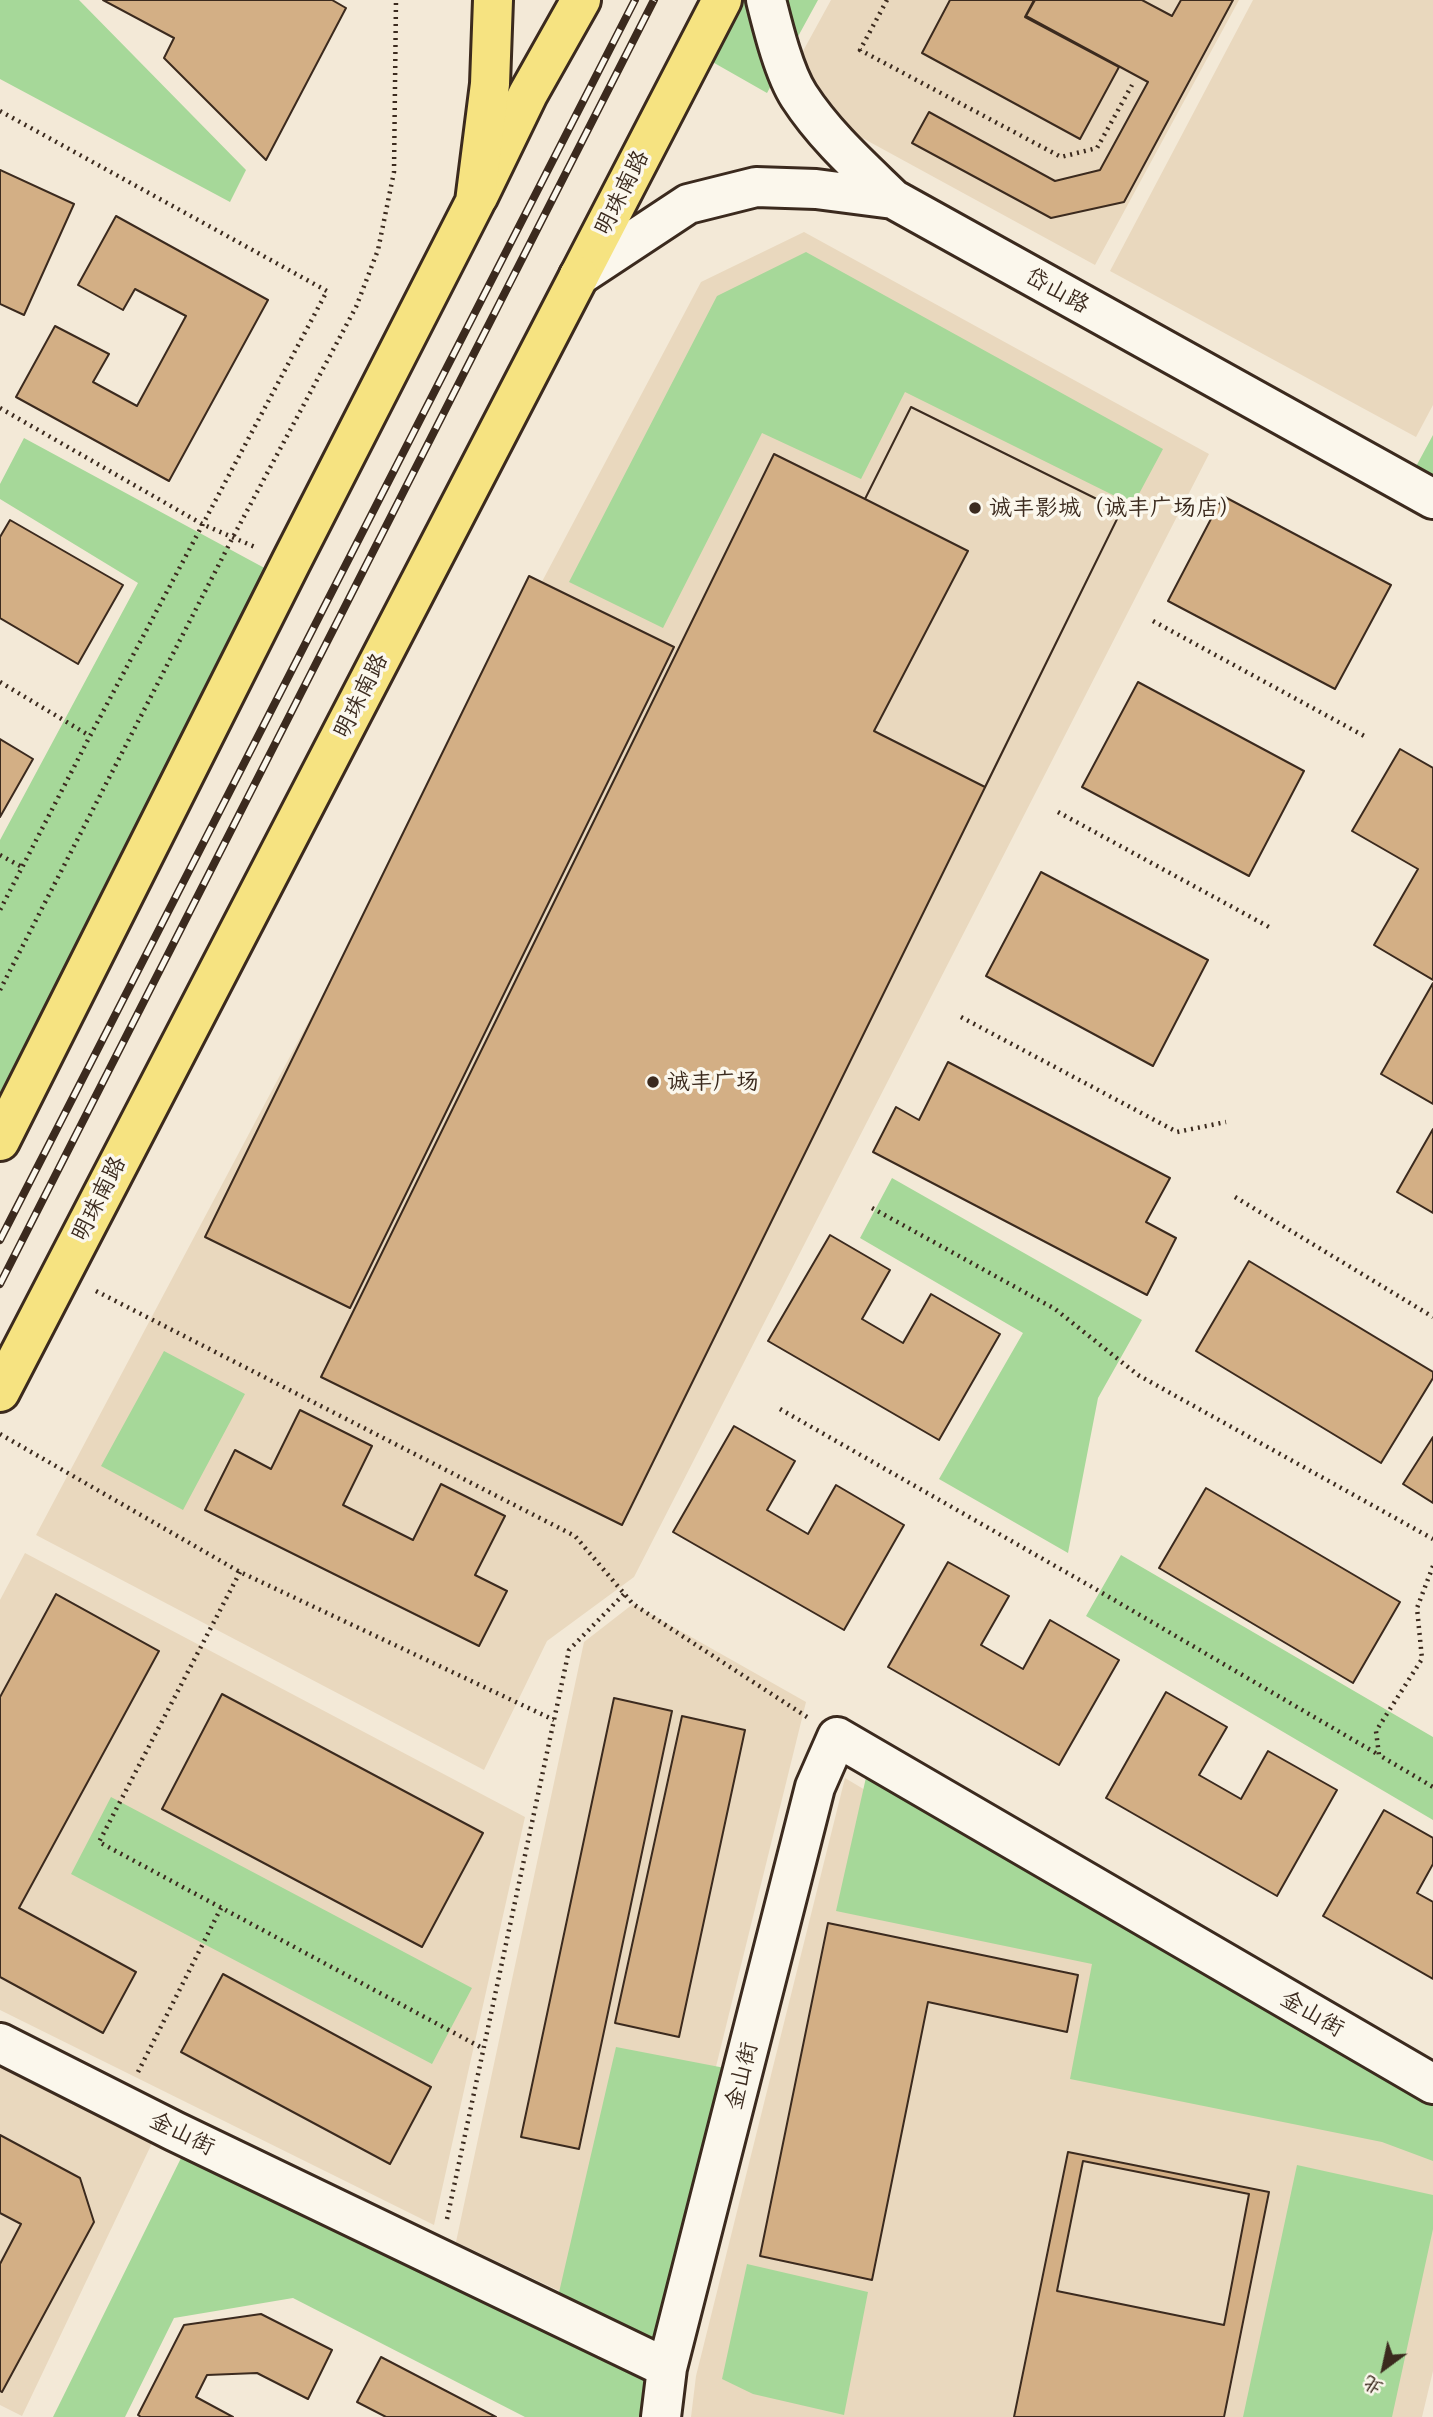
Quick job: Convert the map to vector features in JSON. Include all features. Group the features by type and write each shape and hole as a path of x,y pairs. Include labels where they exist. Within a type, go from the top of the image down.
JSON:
{"main road":[{"path":"475,202 491,84 493,0"},
{"path":"0,1141 528,94 581,0"},
{"name":"明珠南路","path":"0,1392 722,0"}],"street":[{"name":"岱山路","path":"765,0 776,38 798,94 835,144 893,200 1433,499"},
{"path":"579,276 688,204 756,187 816,189 893,200"},
{"name":"金山街","path":"0,2043 667,2368 815,1787 837,1737 1433,2084"},
{"path":"661,2417 667,2368"}],"path":[{"path":"0,989 233,537 356,307 378,250 394,172 396,0"},
{"path":"887,0 860,50 1060,157 1097,148 1132,85"},
{"path":"0,111 327,291 0,910"},
{"path":"0,408 202,524 291,562"},
{"path":"1153,621 1366,737"},
{"path":"0,682 90,736"},
{"path":"1058,812 1269,927"},
{"path":"0,855 22,867"},
{"path":"961,1017 1177,1132 1226,1122"},
{"path":"1236,1197 1433,1317"},
{"path":"872,1208 1055,1309 1138,1375 1433,1539"},
{"path":"60,1273 575,1536 633,1604 837,1737"},
{"path":"780,1409 1092,1587 1433,1787"},
{"path":"0,1434 240,1572 554,1720"},
{"path":"1379,1755 1376,1731 1422,1659 1417,1608 1433,1566"},
{"path":"240,1572 99,1842 484,2049"},
{"path":"439,2258 569,1650 624,1594"},
{"path":"122,2104 221,1908"}],"shaded area":[{"path":"831,0 1239,0 1095,265 780,93"},
{"path":"1253,0 1433,0 1433,405 1416,437 1110,271"},
{"name":"诚丰广场","path":"804,232 1209,454 634,1577 547,1641 484,1770 36,1535 701,282"},
{"path":"25,1553 525,1817 434,2225 0,2010 0,1600"},
{"path":"633,1604 806,1702 650,2334 456,2242 584,1642"},
{"path":"845,1778 1433,2129 1433,2371 1422,2417 691,2417 696,2376"},
{"path":"0,2061 154,2139 22,2416 0,2405"}],"green space":[{"path":"0,0 79,0 246,170 230,202 0,79"},
{"path":"742,0 818,0 767,93 709,60"},
{"path":"806,252 1163,449 1133,505 905,392 861,479 762,433 663,628 569,582 717,296"},
{"path":"1433,435 1433,483 1413,472"},
{"path":"24,438 270,571 0,1101 0,840 138,583 0,499 0,484"},
{"path":"892,1178 1142,1320 1098,1398 1068,1553 939,1479 1023,1333 860,1238"},
{"path":"164,1351 245,1394 183,1510 101,1466"},
{"path":"1121,1555 1433,1737 1433,1820 1086,1616"},
{"path":"867,1773 1433,2102 1433,2161 1382,2142 1070,2079 1092,1964 836,1911"},
{"path":"111,1797 472,1988 432,2064 71,1874"},
{"path":"616,2047 730,2069 657,2350 557,2301"},
{"path":"185,2150 648,2377 643,2417 525,2417 293,2298 174,2318 125,2417 53,2417"},
{"path":"1297,2165 1433,2195 1433,2229 1392,2417 1243,2417"},
{"path":"747,2264 868,2292 844,2415 753,2394 722,2379"}],"building":[{"path":"103,0 332,0 346,8 266,160 164,58 174,38"},
{"path":"950,0 1034,0 1025,17 1119,67 1080,139 922,53"},
{"path":"1035,0 1142,0 1172,16 1181,0 1233,0 1124,202 1051,218 912,143 929,112 1055,181 1100,170 1148,82 1026,16"},
{"path":"0,170 74,204 24,315 0,304"},
{"path":"116,216 268,300 169,481 16,397 55,326 109,354 93,382 137,406 186,316 135,289 123,310 78,285"},
{"name":"诚丰广场","path":"911,407 1121,511 622,1525 321,1377 774,454 865,499"},
{"path":"911,407 1121,511 985,787 874,731 968,551 865,499"},
{"path":"1223,496 1391,585 1335,689 1168,601"},
{"path":"10,520 123,585 78,664 0,618 0,537"},
{"path":"529,576 674,647 350,1308 205,1237"},
{"path":"1138,682 1304,771 1249,876 1082,787"},
{"path":"0,739 33,759 0,817"},
{"path":"1400,749 1433,768 1433,980 1374,945 1418,869 1352,831"},
{"path":"1041,872 1208,960 1153,1066 986,976"},
{"path":"1433,983 1433,1104 1381,1074"},
{"path":"948,1062 1170,1178 1146,1222 1176,1238 1147,1295 873,1152 896,1107 919,1120"},
{"path":"1433,1129 1433,1213 1397,1192"},
{"path":"830,1235 890,1270 862,1319 903,1343 931,1294 1000,1334 939,1440 768,1341"},
{"path":"1249,1261 1433,1372 1433,1378 1381,1463 1196,1351"},
{"path":"300,1410 372,1446 343,1505 413,1540 441,1484 505,1516 475,1575 507,1591 479,1646 205,1510 235,1450 271,1469"},
{"path":"734,1426 795,1461 767,1510 808,1534 836,1485 904,1525 844,1630 673,1532"},
{"path":"1433,1437 1433,1503 1403,1484"},
{"path":"1206,1488 1400,1602 1353,1683 1159,1568"},
{"path":"948,1562 1009,1596 981,1645 1023,1669 1050,1620 1119,1660 1059,1765 888,1667"},
{"path":"56,1594 159,1651 19,1908 136,1972 103,2033 0,1977 0,1697"},
{"path":"1166,1692 1227,1727 1199,1775 1241,1799 1268,1751 1337,1790 1277,1896 1106,1798"},
{"path":"222,1694 483,1833 422,1947 162,1809"},
{"path":"614,1698 672,1711 579,2149 521,2137"},
{"path":"682,1716 745,1730 679,2037 615,2023"},
{"path":"1384,1810 1433,1838 1433,1864 1417,1893 1433,1902 1433,1979 1323,1916"},
{"path":"828,1923 1078,1975 1067,2032 928,2002 872,2280 760,2256"},
{"path":"223,1974 431,2087 390,2164 181,2052"},
{"path":"0,2135 80,2178 94,2222 2,2392 0,2264 21,2224 0,2213"},
{"path":"1068,2152 1269,2192 1224,2417 1014,2417"},
{"path":"1083,2161 1249,2194 1224,2325 1057,2291"},
{"path":"261,2314 332,2350 308,2399 257,2373 207,2375 196,2397 233,2417 138,2415 184,2325"},
{"path":"381,2357 496,2417 386,2417 357,2402"}],"railway":[{"path":"0,1240 635,0"},
{"path":"0,1284 654,0"}],"place":[{"name":"诚丰影城（诚丰广场店）","path":"975,508"},
{"name":"诚丰广场","path":"653,1082"}]}
